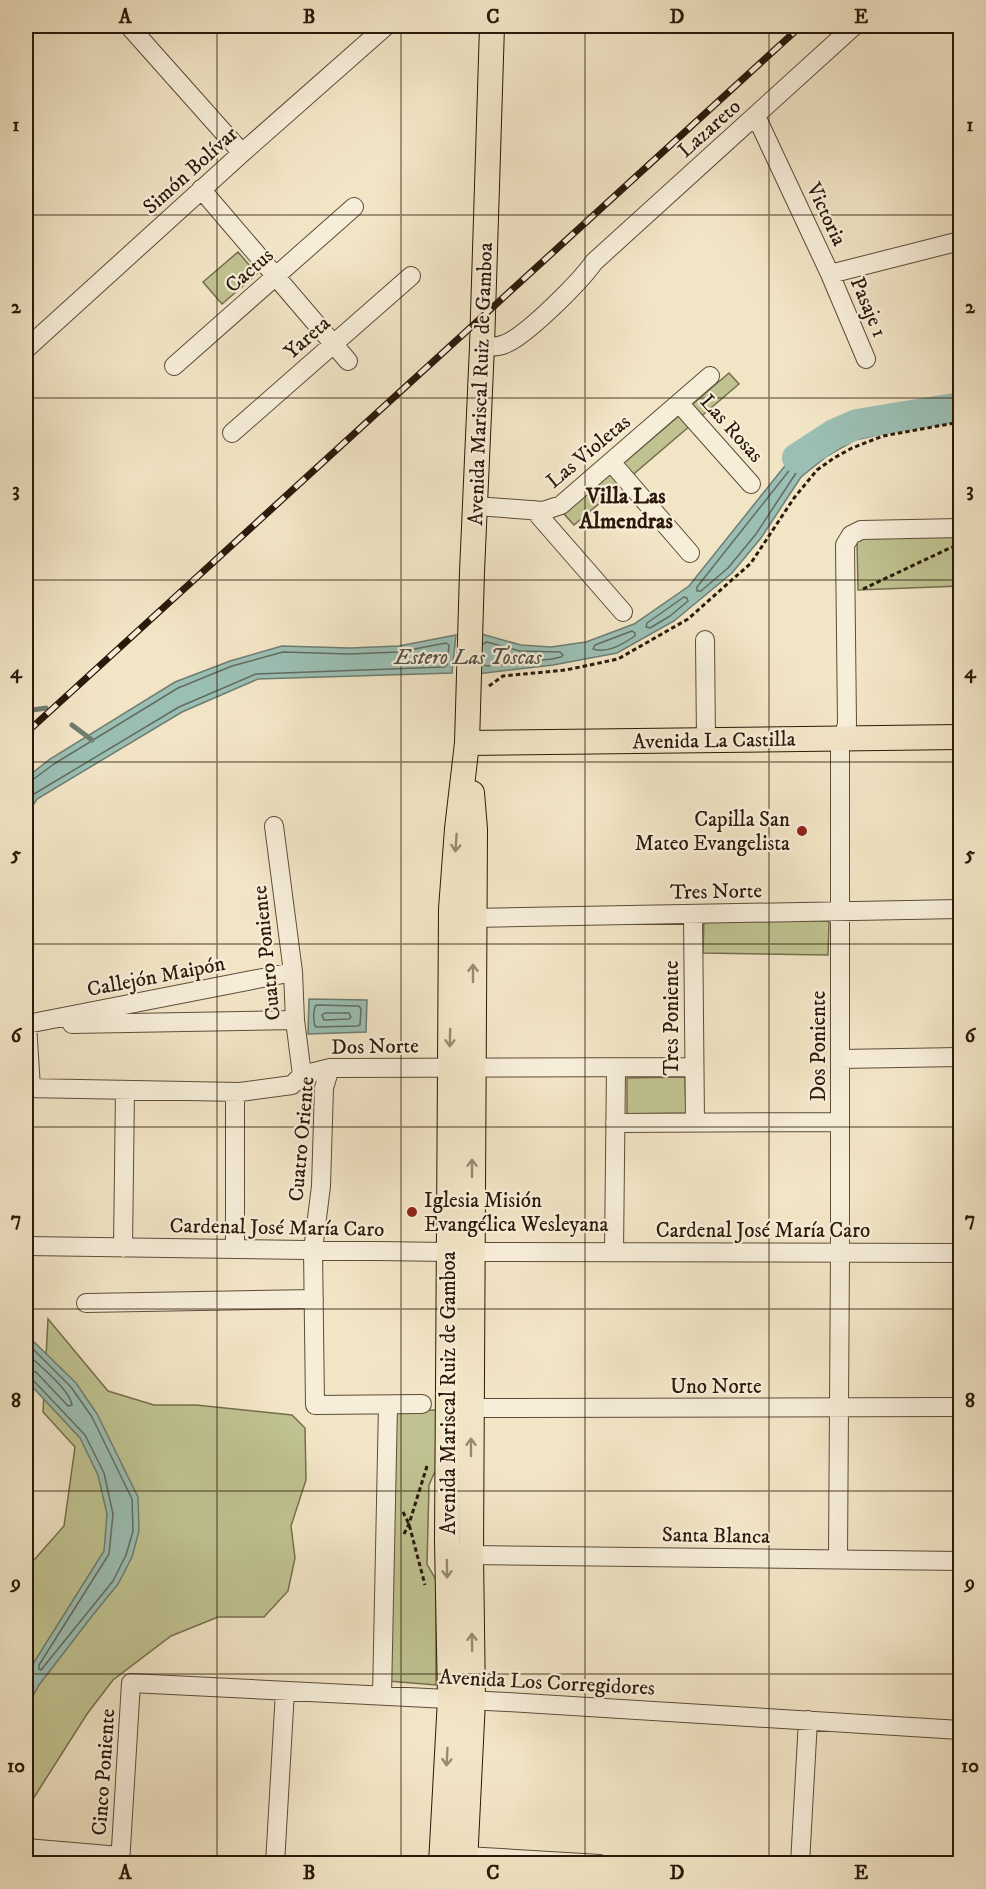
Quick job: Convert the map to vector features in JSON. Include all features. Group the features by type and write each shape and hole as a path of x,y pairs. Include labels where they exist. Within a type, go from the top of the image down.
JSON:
{"main road":[{"name":"Avenida Mariscal Ruiz de Gamboa","path":"465,1860 461,1700 447,1541 460,1252 461,1068 451,909 467,743 492,26"},
{"name":"Avenida La Castilla","path":"467,743 960,737"},
{"name":"Avenida Mariscal Ruiz de Gamboa","path":"461,1068 473,918 475,829 467,743"},
{"name":"Avenida Mariscal Ruiz de Gamboa","path":"441,1863 461,1700 471,1555 472,1408 460,1252"}],"street":[{"path":"129,26 242,153"},
{"name":"Simón Bolívar","path":"26,349 201,189 386,26"},
{"name":"Lazareto","path":"482,346 514,326 565,282 594,262 855,26"},
{"name":"Victoria","path":"756,116 830,274 960,241"},
{"path":"201,189 348,361"},
{"name":"Cactus","path":"174,366 354,207"},
{"name":"Pasaje 1","path":"830,274 866,359"},
{"name":"Yareta","path":"232,433 411,276"},
{"name":"Las Violetas","path":"476,506 543,511 561,505 710,376"},
{"name":"Las Rosas","path":"679,403 751,484"},
{"path":"611,462 690,553"},
{"path":"534,510 623,612"},
{"name":"Dos Poniente","path":"838,1559 840,749 847,724 845,545 851,535 867,529 960,528"},
{"path":"705,640 706,740"},
{"name":"Cuatro Poniente","path":"274,826 293,972 295,1020 302,1075"},
{"name":"Tres Norte","path":"473,918 960,909"},
{"name":"Tres Poniente","path":"693,914 695,1122"},
{"name":"Callejón Maipón","path":"26,1024 293,972"},
{"name":"Callejón Maipón","path":"26,1024 295,1020"},
{"path":"26,1024 28,1088"},
{"path":"840,1059 960,1057"},
{"name":"Dos Norte","path":"28,1088 235,1092 292,1085 302,1075 330,1068 694,1067"},
{"name":"Cuatro Oriente","path":"313,1250 321,1186 324,1088 330,1068"},
{"path":"614,1252 616,1068"},
{"path":"123,1248 125,1090"},
{"path":"235,1092 235,1249"},
{"path":"615,1123 840,1122"},
{"name":"Cardenal José María Caro","path":"26,1246 460,1252 960,1254"},
{"path":"313,1250 315,1405 422,1404"},
{"path":"86,1303 314,1299"},
{"path":"382,1695 388,1405"},
{"name":"Uno Norte","path":"472,1408 960,1407"},
{"name":"Santa Blanca","path":"471,1555 960,1561"},
{"name":"Avenida Los Corregidores","path":"131,1683 382,1695 960,1730"},
{"name":"Cinco Poniente","path":"120,1860 131,1683"},
{"path":"275,1863 285,1691"},
{"path":"800,1863 808,1720"},
{"path":"26,1848 120,1860"},
{"path":"465,1860 600,1863"}],"path":[{"path":"468,697 503,676 566,670 618,659 688,620 751,562 794,498 817,470 834,458 883,436 960,423"},
{"path":"846,597 960,543"},
{"path":"399,1542 409,1524 430,1455"},
{"path":"400,1504 409,1524 425,1585"}],"green space":[{"path":"238,252 257,274 222,304 203,282"},
{"path":"729,373 739,384 574,525 564,514"},
{"path":"960,534 960,586 858,590 857,538"},
{"path":"704,918 829,921 828,955 703,953"},
{"path":"685,1077 686,1113 627,1114 627,1078"},
{"path":"48,1319 108,1391 154,1405 196,1405 292,1415 305,1428 306,1480 291,1526 295,1558 288,1591 264,1617 218,1617 171,1636 113,1680 87,1714 33,1799 26,1804 26,1569 64,1526 75,1447 43,1412"},
{"path":"438,1410 437,1467 429,1485 427,1564 436,1580 436,1685 388,1681 395,1411"}],"water":[{"path":"960,396 960,417 855,440 827,456 801,477 761,538 732,573 674,621 617,653 553,665 477,674 478,633 521,645 551,647 586,642 634,624 689,586 788,462 818,441 896,409"},
{"path":"456,635 452,673 258,679 182,712 37,799 26,816 26,778 50,759 175,682 230,661 282,646 350,648 399,646"},
{"path":"309,999 367,1000 366,1032 308,1034"},
{"path":"26,1334 76,1383 97,1414 138,1497 139,1531 132,1557 118,1584 39,1685 26,1709 26,1675 104,1551 107,1514 98,1475 80,1438 26,1380"}],"waterway":[{"name":"Estero Las Toscas","path":"797,458 834,434 857,424 960,407"},
{"path":"26,711 46,708"},
{"path":"72,725 92,740"}],"railway":[{"path":"26,733 801,26"}],"place":[{"name":"Capilla San Mateo Evangelista","path":"802,831"},
{"name":"Iglesia Misión Evangélica Wesleyana","path":"412,1212"}],"district":[{"name":"Villa Las Almendras","path":"626,508"}]}
